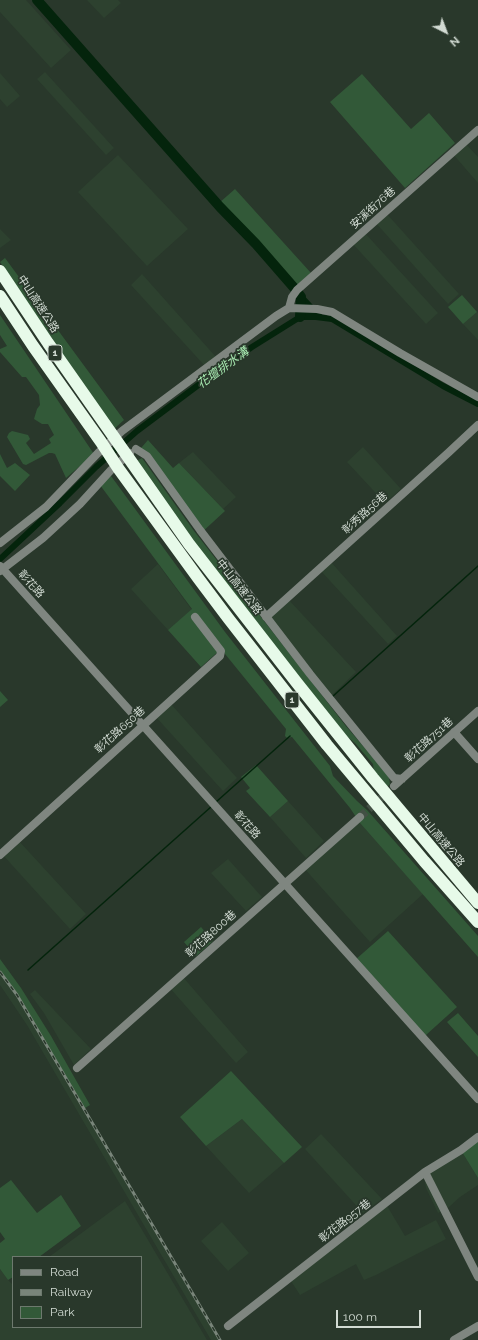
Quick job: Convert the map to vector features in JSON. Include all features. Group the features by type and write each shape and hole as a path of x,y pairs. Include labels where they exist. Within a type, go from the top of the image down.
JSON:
{"highway":[{"name":"中山高速公路","path":"0,270 48,343 113,434 133,452 189,544 296,683 478,904"},
{"name":"1","path":"0,296 33,346 102,442 118,468 206,590 327,745 424,861 478,922"}],"street":[{"name":"安溪街76巷","path":"289,308 292,297 297,290 478,130"},
{"path":"0,543 46,507 98,453 122,431 289,308 317,309 332,312 400,353 478,397"},
{"name":"彰秀路56巷","path":"266,617 478,425"},
{"path":"1,568 43,538 80,504 111,470 133,452 147,456 200,530 266,617 394,778 402,779"},
{"name":"彰花路","path":"1,568 478,1099"},
{"name":"彰花路650巷","path":"0,854 220,656 222,651 195,617"},
{"name":"彰花路751巷","path":"394,786 478,710"},
{"path":"454,732 478,759"},
{"name":"彰花路800巷","path":"77,1068 360,817"},
{"name":"彰花路957巷","path":"228,1326 425,1172 461,1150 478,1137"},
{"path":"425,1172 478,1277"},
{"path":"454,1340 478,1326"}],"shaded area":[{"path":"0,0 26,0 71,50 51,68 0,12"},
{"path":"87,0 118,0 121,3 104,18"},
{"path":"45,72 114,148 106,155 37,79"},
{"path":"0,73 20,96 7,107 0,99"},
{"path":"464,142 478,157 478,183 452,153"},
{"path":"118,155 188,229 147,266 78,192"},
{"path":"386,213 459,294 448,304 375,222"},
{"path":"0,229 11,240 0,248"},
{"path":"364,232 438,313 426,324 352,243"},
{"path":"142,274 216,357 204,365 131,285"},
{"path":"298,289 326,319 333,322 316,317 300,317 301,298 296,290"},
{"path":"477,312 478,313 478,340 463,324"},
{"path":"363,447 401,489 385,503 347,462"},
{"path":"193,452 236,497 223,509 179,463"},
{"path":"330,561 397,636 388,644 320,570"},
{"path":"158,564 192,610 168,630 131,589"},
{"path":"288,599 356,672 329,698 267,618"},
{"path":"170,703 237,778 223,791 155,716"},
{"path":"288,801 324,841 306,858 270,817"},
{"path":"360,823 423,894 370,942 303,867 351,825"},
{"path":"18,840 86,914 70,929 2,854"},
{"path":"228,859 262,897 246,911 211,873"},
{"path":"0,972 15,992 85,1108 220,1340 211,1340 27,1025 0,985"},
{"path":"182,976 248,1052 236,1063 169,987"},
{"path":"35,990 91,1049 74,1065 44,1013 30,994"},
{"path":"242,1119 284,1163 249,1193 206,1146"},
{"path":"321,1134 382,1199 363,1213 305,1149"},
{"path":"462,1152 478,1178 478,1185 460,1197 449,1207 438,1213 426,1188 424,1176"},
{"path":"125,1201 207,1340 0,1340 0,1269 12,1284 12,1328 142,1328 142,1256 50,1256"},
{"path":"386,1204 405,1236 436,1220 446,1239 364,1280 356,1264 300,1295 289,1278"},
{"path":"222,1222 249,1253 228,1271 201,1241"}],"green space":[{"path":"362,74 411,129 429,113 455,143 405,188 330,102"},
{"path":"235,189 311,273 295,287 219,203"},
{"path":"5,258 124,420 114,429 0,262"},
{"path":"462,295 477,312 463,324 448,307"},
{"path":"0,315 94,454 66,478 55,454 49,453 26,465 23,464 7,437 12,431 28,435 30,439 26,443 34,454 51,443 49,439 54,435 48,424 42,424 34,419 40,405 39,395 26,377 22,377 0,352 0,349 7,346 0,335"},
{"path":"148,440 173,468 179,463 225,511 200,534 141,448"},
{"path":"0,454 7,468 15,463 30,475 15,491 0,476"},
{"path":"142,458 194,531 345,725 386,773 390,784 387,787 374,772 373,764 355,743 341,732 219,576 136,461"},
{"path":"111,476 225,632 330,766 333,776 367,810 478,936 478,957 360,823 350,808 292,737 287,738 285,736 286,729 221,649 201,667 168,630 192,609 100,485"},
{"path":"0,691 8,700 0,707"},
{"path":"256,765 288,801 270,817 246,791 250,788 241,777"},
{"path":"201,927 213,941 196,956 184,942"},
{"path":"388,931 457,1007 426,1035 423,1035 355,960"},
{"path":"0,959 21,988 51,1036 90,1105 85,1108 15,992 0,972"},
{"path":"458,1013 478,1036 478,1057 447,1022"},
{"path":"231,1071 302,1147 284,1163 242,1119 206,1146 180,1117"},
{"path":"478,1140 478,1178 462,1152"},
{"path":"11,1180 37,1213 61,1195 81,1226 40,1256 12,1256 12,1278 8,1280 0,1269 0,1243 5,1239 0,1232 0,1188"}],"waterway":[{"path":"37,0 220,207 256,244 296,290 301,297 300,317"},
{"name":"花壇排水溝","path":"0,559 96,467 137,431 209,377 252,347 300,317 332,319 443,386 478,404"},
{"path":"332,697 478,566"},
{"path":"216,802 290,736"},
{"path":"28,970 212,806"}],"tunnel":[{"path":"360,817 389,791"}],"railway":[{"path":"0,972 17,995 220,1340"}]}
